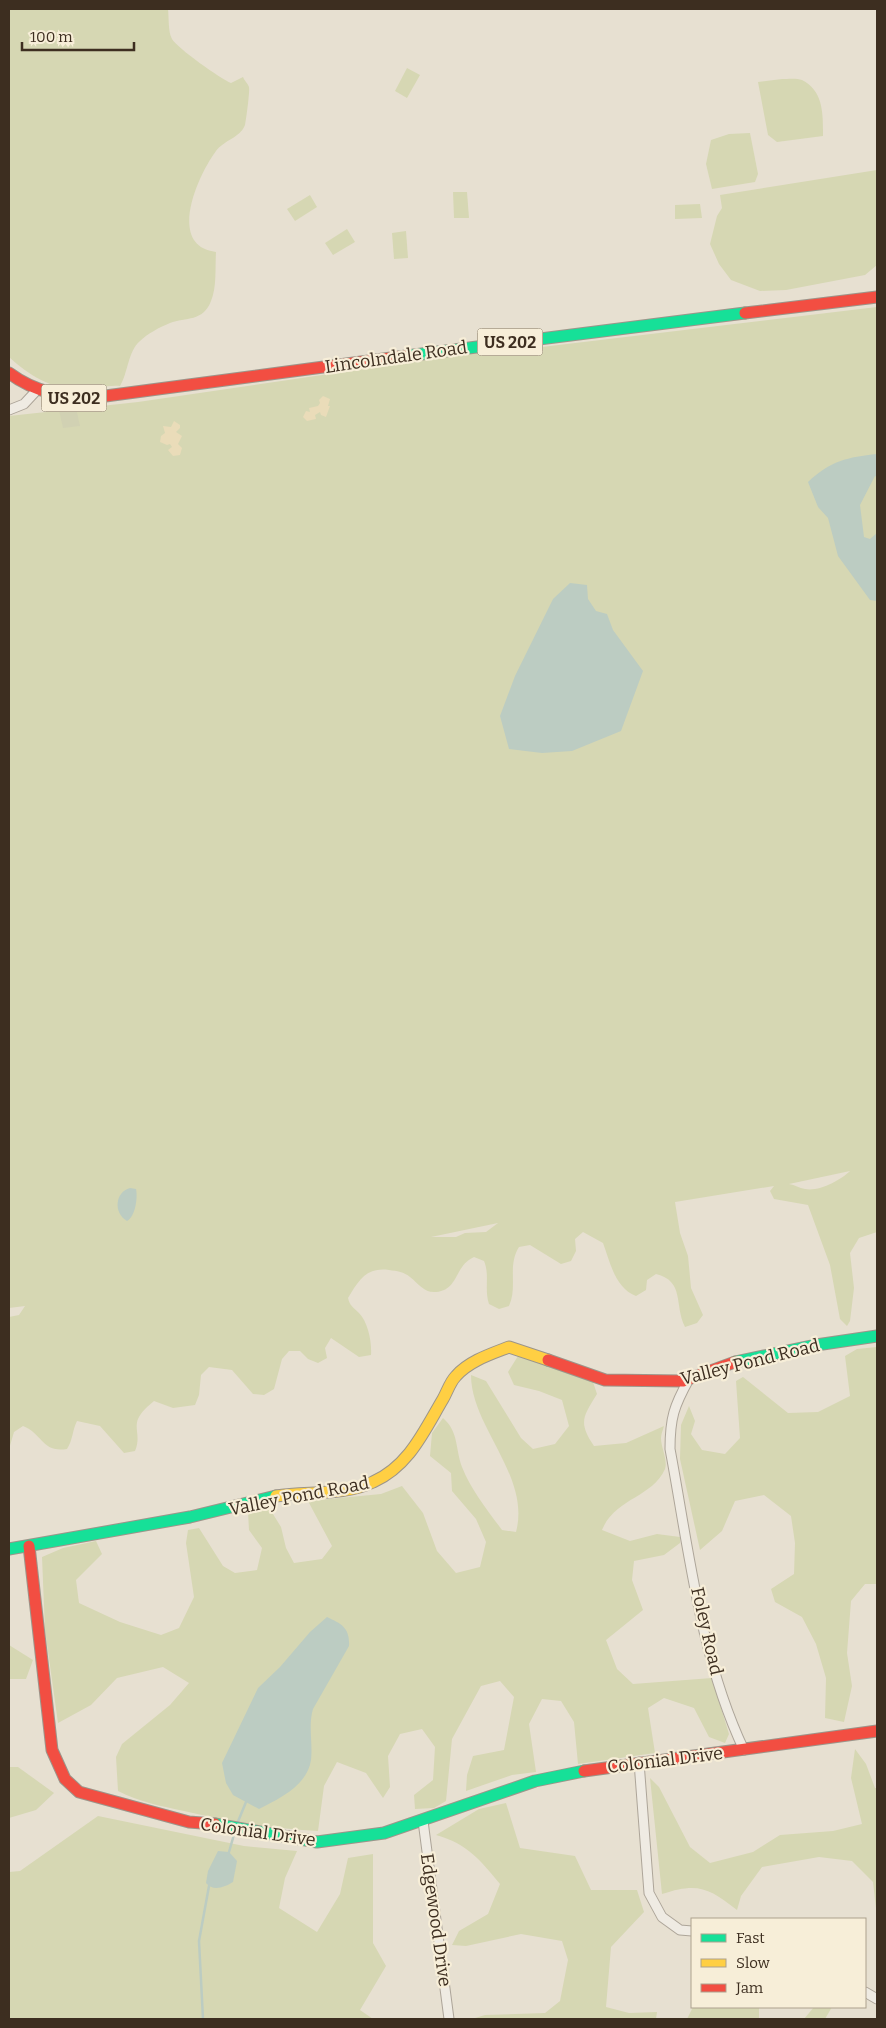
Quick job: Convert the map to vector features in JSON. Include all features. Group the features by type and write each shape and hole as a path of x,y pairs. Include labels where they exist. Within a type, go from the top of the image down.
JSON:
{"street":[{"name":"Lincolndale Road","path":"9,373 37,390 67,397 115,396 590,331 877,297"},
{"path":"9,410 24,404 37,390"},
{"name":"Valley Pond Road","path":"9,1549 190,1517 271,1497 300,1492 344,1490 372,1483 390,1473 411,1454 456,1376 477,1360 509,1346 605,1380 683,1381 723,1365 760,1356 877,1336"},
{"name":"Foley Road","path":"689,1379 678,1398 670,1421 670,1449 714,1667 730,1720 744,1750"},
{"name":"Colonial Drive","path":"29,1546 52,1750 65,1779 80,1792 110,1802 189,1822 213,1824 317,1842 384,1834 466,1803 535,1781 638,1762 744,1750"},
{"path":"744,1750 877,1731"},
{"path":"638,1762 649,1893 662,1917 680,1930 691,1932"},
{"name":"Edgewood Drive","path":"422,1821 449,2019"},
{"path":"866,1993 877,1999"}],"green space":[{"path":"9,9 168,9 172,39 182,49 231,83 243,77 249,87 245,125 239,133 216,151 201,176 190,208 189,224 192,237 201,247 216,252 215,283 208,308 199,316 166,325 150,333 140,341 133,350 120,386 86,389 64,388 34,376 9,357"},
{"path":"407,68 420,75 407,98 395,91"},
{"path":"782,79 802,80 815,90 821,104 823,136 777,142 768,135 758,82"},
{"path":"750,133 758,174 755,182 712,189 706,164 711,140 729,134"},
{"path":"877,170 877,265 865,275 786,290 760,291 731,280 719,264 710,244 717,216 722,208 720,195"},
{"path":"453,192 467,192 469,218 454,218"},
{"path":"310,195 317,207 295,221 287,209"},
{"path":"700,204 702,218 675,219 675,205"},
{"path":"347,229 355,242 333,255 325,243"},
{"path":"406,231 408,258 394,259 392,233"},
{"path":"877,307 877,1232 859,1238 850,1253 854,1288 850,1321 847,1326 840,1319 830,1265 808,1205 774,1199 770,1191 774,1186 675,1202 680,1233 688,1256 691,1288 703,1315 697,1323 685,1327 675,1288 665,1277 656,1274 647,1280 646,1290 636,1296 629,1292 614,1274 603,1243 583,1232 575,1239 576,1251 571,1261 561,1264 530,1245 519,1247 514,1261 512,1299 509,1306 499,1309 489,1304 487,1272 484,1261 474,1257 463,1266 449,1287 436,1292 425,1290 408,1275 400,1272 381,1270 369,1273 360,1280 348,1298 367,1327 371,1344 371,1355 359,1357 331,1338 325,1348 327,1358 318,1363 308,1359 300,1351 289,1351 282,1359 274,1389 264,1395 253,1394 232,1370 209,1367 201,1375 199,1395 195,1405 173,1408 154,1401 139,1416 135,1451 124,1453 100,1426 77,1421 67,1449 47,1446 30,1429 23,1426 14,1432 9,1449 9,1317 19,1315 25,1306 9,1308 9,416 138,402 499,349 525,349","holes":["850,1171 841,1178 817,1189 805,1189 789,1184","498,1223 486,1232 465,1233 456,1237 431,1237"]},
{"path":"76,408 80,426 63,428 59,410"},
{"path":"877,1347 877,1584 865,1584 851,1601 847,1653 852,1686 844,1722 825,1718 826,1678 816,1644 802,1617 775,1602 771,1589 794,1574 795,1543 791,1516 764,1495 735,1501 722,1531 700,1550 680,1459 681,1425 689,1406 695,1421 691,1434 702,1450 725,1454 740,1438 736,1381 743,1377 788,1413 818,1412 850,1396 845,1356 857,1349"},
{"path":"518,1356 593,1382 597,1394 588,1408 584,1425 594,1446 626,1443 664,1426 661,1438 666,1462 665,1469 659,1479 643,1493 616,1511 608,1519 602,1530 630,1541 657,1534 680,1537 680,1543 664,1555 634,1561 632,1580 643,1610 606,1640 617,1669 633,1684 712,1678 729,1734 725,1743 709,1737 694,1708 664,1698 648,1708 655,1753 578,1764 574,1722 561,1701 542,1699 529,1724 536,1772 512,1775 466,1791 467,1775 473,1756 504,1750 514,1697 500,1681 481,1686 452,1739 446,1801 434,1808 415,1809 414,1795 433,1780 435,1747 422,1729 400,1734 388,1756 390,1787 383,1798 366,1773 337,1762 324,1786 318,1831 267,1826 217,1818 150,1803 118,1791 116,1757 122,1744 170,1705 189,1683 163,1667 117,1678 91,1705 58,1723 45,1630 42,1557 63,1548 96,1541 102,1554 76,1580 79,1603 120,1622 161,1635 179,1628 194,1597 186,1543 188,1530 199,1528 223,1566 235,1573 257,1570 262,1548 249,1530 248,1512 268,1506 281,1527 286,1548 294,1563 322,1559 332,1546 308,1501 381,1494 402,1486 423,1513 437,1551 456,1573 480,1567 486,1542 476,1519 452,1491 451,1473 430,1456 432,1433 443,1418 448,1423 456,1441 462,1467 475,1492 502,1530 516,1532 518,1511 515,1491 508,1471 480,1414 471,1375 486,1381 521,1438 533,1449 555,1444 569,1426 562,1400 539,1391 514,1385 508,1372"},
{"path":"9,1645 33,1660 26,1679 9,1679"},
{"path":"855,1749 866,1764 875,1788 877,1788 877,1917 873,1882 852,1861 819,1857 762,1867 741,1896 737,1910 719,1897 702,1889 685,1888 662,1894 650,1778 659,1787 690,1847 710,1863 753,1852 780,1835 833,1831 862,1824 851,1778"},
{"path":"9,1767 18,1767 54,1793 36,1810 9,1818"},
{"path":"506,1803 520,1848 575,1856 591,1890 637,1890 644,1912 611,1947 606,2007 629,2013 657,2012 656,2019 472,2019 485,2015 545,2013 560,2001 568,1960 562,1941 521,1934 466,1946 452,1945 459,1931 488,1914 500,1884 479,1860 465,1848 436,1835 479,1809"},
{"path":"98,1816 244,1846 297,1851 285,1878 279,1908 317,1932 340,1894 348,1858 373,1854 373,1943 386,1966 360,2010 373,2019 9,2019 9,1872 20,1871"},
{"path":"692,2008 759,2008 759,2019 687,2019"},
{"path":"813,2008 831,2008 825,2019 804,2019"}],"sand":[{"path":"323,396 330,399 328,406 330,406 326,417 321,415 320,412 315,415 316,419 307,421 303,417 306,411 310,412 309,408 318,406 319,400"},
{"path":"174,421 180,425 176,432 182,436 178,444 182,448 180,455 173,456 168,450 172,447 170,444 167,445 160,442 161,436 165,433 163,426 171,427"}],"shaded area":[{"path":"877,454 877,477 875,476 860,505 864,537 870,539 877,533 877,601 870,600 838,556 828,518 818,507 808,482 824,469 840,461"},
{"path":"570,583 587,585 588,599 596,611 607,614 613,630 643,671 621,731 572,751 542,753 509,749 500,716 515,676 553,599"},
{"path":"130,1188 136,1189 137,1193 134,1211 127,1221 119,1213 118,1203 121,1194"},
{"path":"327,1617 344,1627 348,1635 349,1646 313,1709 311,1760 308,1769 304,1777 291,1790 259,1809 233,1795 226,1783 222,1763 258,1688 280,1667 310,1632"},
{"path":"218,1851 229,1852 237,1861 233,1882 216,1888 206,1883 208,1871"}],"waterway":[{"path":"237,1824 246,1802"},
{"path":"229,1852 235,1831"},
{"path":"203,2019 199,1941 209,1886"}],"traffic: fast":[{"path":"406,356 745,313"},
{"path":"735,1362 816,1345 877,1336"},
{"path":"9,1549 190,1517 276,1496"},
{"path":"215,1824 317,1842 384,1833 535,1781 584,1771"}],"traffic: slow":[{"path":"276,1496 350,1489 373,1482 386,1475 406,1457 414,1446 454,1378 467,1366 481,1358 509,1347 548,1360"}],"traffic: jam":[{"path":"745,313 877,297"},
{"path":"9,373 19,380 51,393 98,397 406,356"},
{"path":"548,1360 605,1380 683,1381 735,1362"},
{"path":"29,1546 52,1750 65,1779 79,1792 189,1822 215,1824"},
{"path":"584,1771 877,1731"}]}
